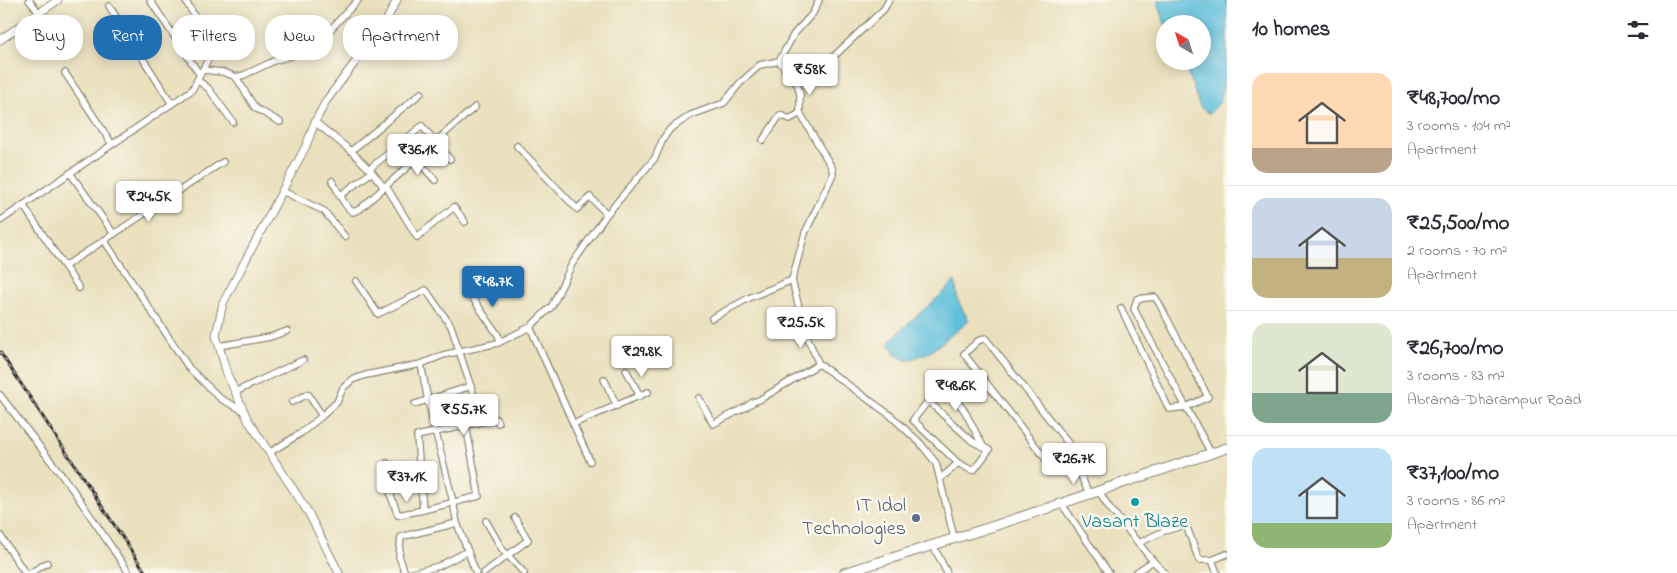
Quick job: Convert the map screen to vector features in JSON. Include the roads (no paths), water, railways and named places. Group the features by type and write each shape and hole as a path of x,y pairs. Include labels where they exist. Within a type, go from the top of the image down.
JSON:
{"main road":[{"path":"844,573 1227,448"}],"street":[{"path":"29,0 40,14"},
{"path":"0,40 58,0"},
{"path":"150,0 232,122"},
{"path":"0,221 192,90 214,48 185,0"},
{"path":"333,27 358,0"},
{"path":"340,573 308,512 248,420 227,374 216,335 223,304 306,146 315,122 326,101 386,21 397,0"},
{"path":"779,62 794,34 813,13 819,0"},
{"path":"797,83 814,75 884,9 889,0"},
{"path":"109,6 172,104"},
{"path":"200,75 223,72 236,76 244,75 276,60"},
{"path":"779,62 797,83 800,94 800,113 832,168 833,174 805,233 792,280 805,332 819,364 896,421 920,443 936,463 954,538"},
{"path":"269,453 301,433 322,416 337,402 343,388 352,380 366,375 421,364 443,355 498,343 530,327 552,306 572,264 607,214 655,158 662,139 670,129 691,115 724,104 740,83 760,65 779,62"},
{"path":"65,73 112,144"},
{"path":"236,76 255,108 280,122"},
{"path":"351,152 421,93"},
{"path":"436,141 475,107"},
{"path":"763,140 780,115 790,119 800,113"},
{"path":"315,122 371,170 382,185 386,186 417,236 454,207 466,222"},
{"path":"341,196 422,126 450,159"},
{"path":"517,146 577,210 590,197 607,214"},
{"path":"332,181 346,208 353,212 360,209 430,147"},
{"path":"416,159 435,180"},
{"path":"64,266 222,162"},
{"path":"70,173 114,234"},
{"path":"282,191 324,211 345,237"},
{"path":"23,205 80,288"},
{"path":"104,240 189,368 222,399 244,411"},
{"path":"712,318 749,298 792,280"},
{"path":"356,281 378,314 426,290 451,326 482,421"},
{"path":"465,287 500,341"},
{"path":"1120,308 1170,409 1186,407 1208,397 1156,297 1137,299 1134,309 1186,407 1212,453"},
{"path":"530,327 590,461"},
{"path":"219,346 270,337 287,331"},
{"path":"1078,469 1055,471 964,354 985,338 1079,457 1078,469 1093,492 1109,507 1165,573"},
{"path":"235,392 303,360"},
{"path":"421,364 457,524 476,573"},
{"path":"699,398 713,424 759,400 819,364"},
{"path":"626,370 640,396"},
{"path":"604,379 617,406"},
{"path":"415,404 471,386"},
{"path":"573,424 648,392"},
{"path":"292,402 308,394 322,416"},
{"path":"944,394 954,398 964,410 983,446"},
{"path":"0,395 72,490 128,573"},
{"path":"928,401 972,440 989,450 974,470 958,463 913,420 928,401"},
{"path":"423,510 416,436 482,421 496,419 498,423"},
{"path":"387,464 391,496 398,515 479,496 466,425"},
{"path":"940,478 958,463"},
{"path":"1061,503 1109,573"},
{"path":"484,573 528,540 515,518"},
{"path":"486,520 502,549 524,573"},
{"path":"405,573 399,556 401,537 457,524"},
{"path":"1139,543 1164,531 1186,525 1199,560 1212,560 1227,554"},
{"path":"0,535 25,573"},
{"path":"933,545 947,573"},
{"path":"412,573 439,566 468,551"},
{"path":"1212,560 1216,573"},
{"path":"1134,573 1153,561"},
{"path":"30,573 47,563"}],"water":[{"path":"1157,0 1227,0 1227,76 1224,81 1220,102 1209,114 1199,106 1186,70 1211,70 1211,15 1162,15"},
{"path":"955,281 958,301 969,321 930,352 907,361 894,354 889,342"}],"railway":[{"path":"0,352 146,573"}],"place":[{"name":"Vasant Blaze","path":"1135,502"},
{"name":"IT Idol Technologies","path":"916,518"}]}
